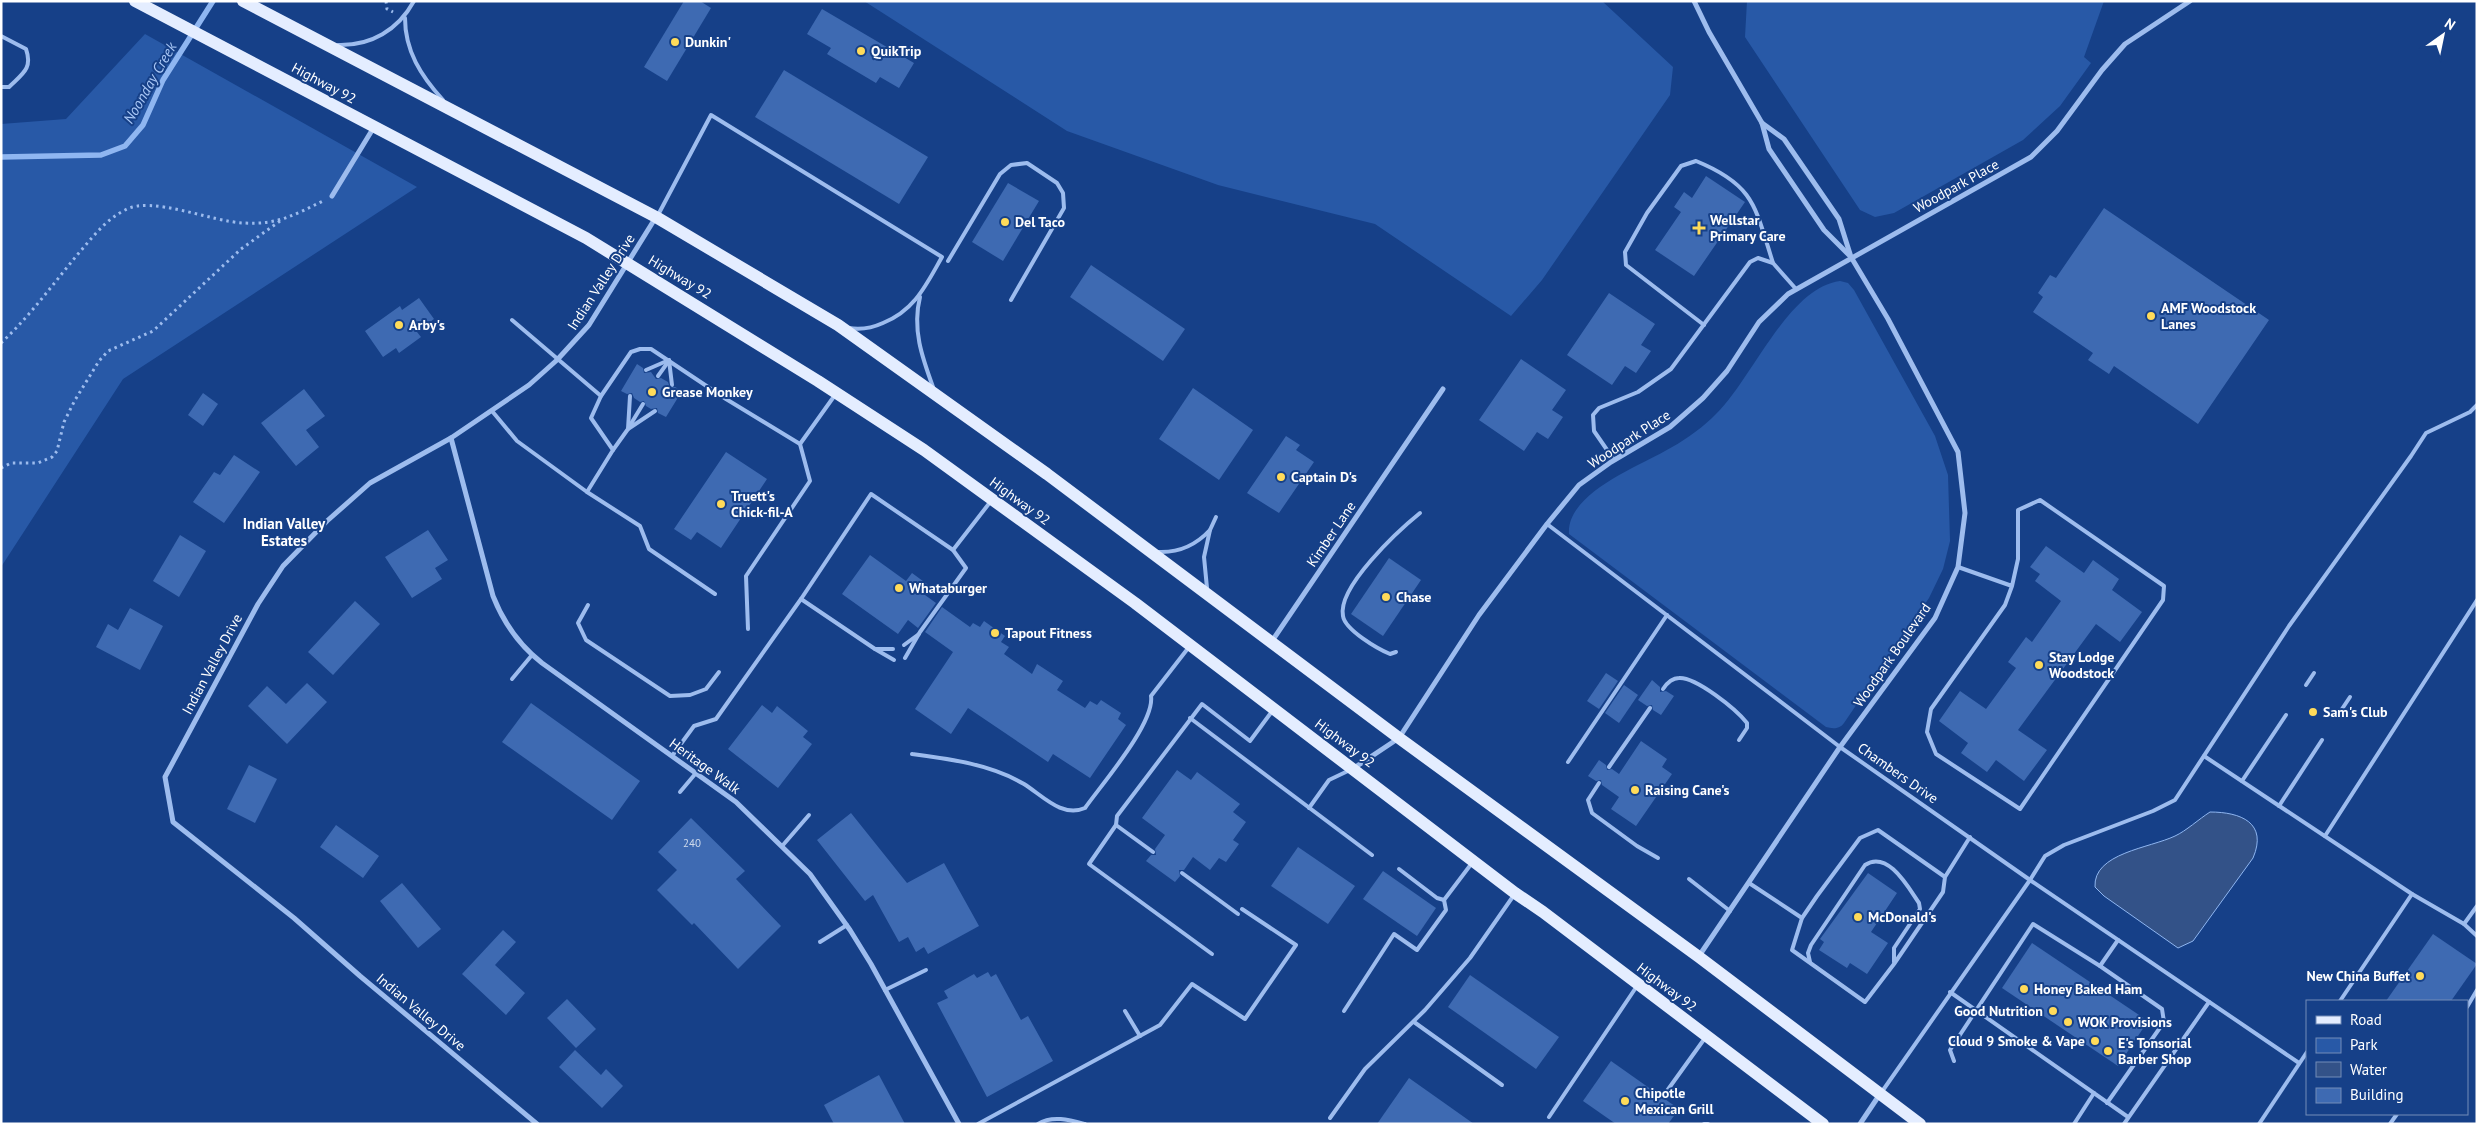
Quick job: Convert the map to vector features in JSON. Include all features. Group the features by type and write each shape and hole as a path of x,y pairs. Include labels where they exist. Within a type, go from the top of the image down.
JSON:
{"main road":[{"path":"243,1 656,217 838,326 935,394 1151,552 1399,738 1699,957 1920,1124"},
{"name":"Highway 92","path":"139,3 586,238 837,392 924,450 1190,645 1354,768 1515,894 1543,912 1822,1124"}],"street":[{"path":"1694,1 1709,32 1762,123 1769,149 1824,230 1852,257"},
{"name":"Woodpark Place","path":"1354,768 1399,738 1479,615 1547,524 1580,485 1614,460 1670,427 1703,398 1727,371 1759,322 1788,294 2032,157 2076,108 2102,70 2125,44 2190,1"},
{"path":"1762,123 1784,139 1839,218 1852,257"},
{"path":"332,196 375,126"},
{"name":"Indian Valley Drive","path":"537,1124 360,976 294,918 173,822 165,777 258,604 283,566 327,521 370,483 452,438 529,385 557,360 589,325 629,264 656,217"},
{"name":"Woodpark Boulevard","path":"1699,957 1840,747 1935,618 1958,567 1965,513 1958,452 1888,319 1852,257"},
{"name":"Kimber Lane","path":"1272,643 1443,389"},
{"name":"Heritage Walk","path":"452,438 493,596 499,612 516,640 532,655 748,812 810,874 847,925 959,1124"},
{"path":"1860,1124 1880,1094"}],"lane":[{"path":"328,45 350,45 366,41 384,33 404,18 414,1"},
{"path":"404,18 405,32 413,58 421,73 450,108"},
{"path":"1,36 26,49 30,60 26,71 9,87 1,87"},
{"path":"656,217 711,115 942,256 920,295 906,311 875,326 854,329 838,326"},
{"path":"1704,325 1626,265 1624,259 1625,252 1646,213 1681,166 1696,161 1706,165 1736,183 1749,196 1773,263 1796,289"},
{"path":"948,261 1000,174 1011,165 1026,163 1057,183 1063,193 1064,208 1011,300"},
{"path":"1614,460 1594,431 1593,415 1599,408 1638,392 1671,369 1750,262 1758,258 1773,263"},
{"path":"920,295 916,318 918,341 935,394"},
{"path":"512,320 601,396"},
{"path":"613,450 591,418 601,396 631,352 651,348 800,444 810,482 746,576 748,629"},
{"path":"646,370 669,360"},
{"path":"658,376 669,360"},
{"path":"669,360 672,385"},
{"path":"800,444 837,392"},
{"path":"628,429 630,396"},
{"path":"587,492 643,404"},
{"path":"1880,1094 2045,856 2064,845 2153,811 2175,800 2289,626 2412,456 2426,433 2470,412 2477,405"},
{"path":"492,411 517,441 587,492 640,526 648,549 715,594"},
{"path":"628,429 655,411"},
{"path":"672,756 694,726 716,719 801,599 871,494 953,550 966,568 920,632 905,658"},
{"path":"953,550 992,500"},
{"path":"2040,500 2164,586 2163,600 2020,809 1936,754 1927,732 1932,709 2005,606 2012,586 2018,559 2018,510 2040,500"},
{"path":"1396,652 1390,654 1382,651 1350,629 1342,617 1343,607 1352,586 1378,552 1392,536 1420,513"},
{"path":"1212,597 1206,588 1204,566 1206,542 1216,517"},
{"name":"Chambers Drive","path":"1547,524 1840,747 2030,880 2299,1063"},
{"path":"1151,552 1175,551 1189,546 1200,541 1210,530"},
{"path":"1958,567 2012,586"},
{"path":"801,599 894,660"},
{"path":"2325,836 2477,600"},
{"path":"588,605 578,623 586,640 670,696 690,695 706,689 719,672"},
{"path":"1568,762 1667,615"},
{"path":"904,645 920,632"},
{"path":"912,754 962,761 992,771 1022,783 1060,808 1076,812 1085,808 1146,723 1152,706 1151,696 1190,645"},
{"path":"876,649 893,648"},
{"path":"512,679 532,655"},
{"path":"2306,685 2314,673"},
{"path":"1663,689 1673,679 1680,677 1693,680 1740,714 1747,722 1747,728 1739,740"},
{"path":"2342,709 2350,697"},
{"path":"1212,954 1089,864 1116,825 1117,816 1202,704 1250,740 1274,708"},
{"path":"1609,767 1650,708"},
{"path":"2242,781 2286,715"},
{"path":"1190,718 1372,855"},
{"path":"2279,806 2322,740"},
{"path":"2204,756 2412,894 2464,924 2477,936"},
{"path":"1309,808 1329,780 1354,768"},
{"path":"680,792 696,773"},
{"path":"1598,782 1588,800 1592,813 1637,846 1658,858"},
{"path":"783,846 809,815"},
{"path":"1116,825 1153,852"},
{"path":"1945,877 1878,830 1860,838 1802,918 1792,950 1865,1002 1894,964 1943,892 1945,877 1970,837"},
{"path":"1344,1011 1394,934 1417,950 1446,910 1444,900 1473,861"},
{"path":"1810,963 1808,953 1811,944 1865,865 1871,861 1882,862 1892,868 1919,903 1920,909 1894,948 1894,964"},
{"path":"1400,869 1437,898 1444,900"},
{"path":"1182,873 1238,914"},
{"path":"1689,879 1730,911"},
{"path":"1749,882 1802,918"},
{"path":"1330,1118 1365,1069 1405,1028 1414,1022 1470,958 1515,894"},
{"path":"2341,1000 2412,894"},
{"path":"2464,924 2477,906"},
{"path":"978,1124 1166,1020 1192,984 1245,1019 1296,945 1242,908"},
{"path":"1954,1060 1950,1050 2033,924 2100,966 2162,1009 2164,1022 2107,1103"},
{"path":"820,942 847,925"},
{"path":"2100,966 2118,940"},
{"path":"885,990 926,970"},
{"path":"1549,1117 1638,984"},
{"path":"2468,1005 2477,990"},
{"path":"1950,992 2128,1117"},
{"path":"2124,1124 2209,1002"},
{"path":"1125,1011 1140,1036"},
{"path":"1414,1022 1502,1084"},
{"path":"1664,1095 1706,1036"},
{"path":"2259,1124 2306,1053"},
{"path":"2074,1124 2094,1093"},
{"path":"1038,1124 1043,1121 1062,1119 1085,1124"}],"path":[{"path":"386,1 387,9"},
{"path":"1,468 11,463 38,463 52,457 57,451 64,422 99,361 108,351 153,331 241,249 281,221 332,196"},
{"path":"1,343 34,310 99,230 126,208 155,205 201,217 243,223 281,221"}],"green space":[{"path":"864,1 1602,1 1673,67 1670,95 1542,280 1511,316 1375,224 1218,185 1067,131"},
{"path":"1747,1 2104,1 2084,57 2091,63 2060,106 2023,140 1894,213 1875,217 1860,210 1745,37"},
{"path":"145,34 417,187 123,379 1,567 1,124 66,119"},
{"path":"1840,281 1848,283 1854,290 1935,436 1948,475 1950,541 1943,569 1929,598 1844,723 1834,728 1826,727 1569,534 1571,520 1579,506 1591,494 1622,474 1678,444 1707,423 1726,403 1786,319 1803,301 1821,288"}],"water":[{"path":"2210,812 2232,814 2249,822 2257,836 2257,846 2253,858 2193,941 2178,948 2104,896 2095,887 2097,876 2103,866 2113,859 2138,848 2175,836"}],"building":[{"name":"Dunkin'","path":"684,1 700,1 711,8 667,81 644,67"},
{"name":"QuikTrip","path":"822,9 914,63 899,88 880,77 876,83 827,54 831,48 807,34"},
{"path":"784,70 928,157 899,204 755,117"},
{"path":"1706,176 1745,202 1694,276 1655,250 1681,212 1674,207 1684,192 1692,198"},
{"name":"Del Taco","path":"1008,183 1039,201 1003,261 972,242"},
{"name":"AMF Woodstock Lanes","path":"2104,208 2269,320 2198,424 2114,366 2109,374 2088,360 2093,353 2033,312 2043,297 2038,293 2050,275 2056,278"},
{"path":"1091,265 1185,329 1163,361 1070,297"},
{"path":"1609,293 1655,324 1641,345 1651,351 1636,373 1625,366 1612,385 1567,355"},
{"name":"Arby's","path":"419,298 434,319 417,332 421,337 399,353 396,348 383,357 365,331 400,306 402,310"},
{"path":"1521,359 1566,390 1552,410 1563,417 1548,439 1537,432 1524,451 1479,420"},
{"path":"637,364 643,368 644,373 651,372 656,379 661,378 668,382 670,388 675,387 682,391 666,417 658,413 657,408 651,409 646,406 644,401 640,402 634,398 632,393 627,394 621,391"},
{"path":"1193,388 1253,430 1219,480 1159,439"},
{"path":"304,389 325,416 306,430 319,447 296,466 261,423"},
{"path":"203,393 218,404 203,426 188,415"},
{"name":"Captain D's","path":"1286,436 1300,445 1296,450 1314,462 1279,513 1247,493"},
{"name":"Truett's Chick-fil-A","path":"726,452 767,479 721,548 697,532 691,540 674,529"},
{"path":"234,455 260,472 224,523 193,502 214,472 220,475"},
{"path":"428,530 448,560 435,568 442,579 412,598 385,557"},
{"path":"180,535 206,551 179,597 153,581"},
{"name":"Stay Lodge Woodstock","path":"2046,546 2084,573 2093,560 2119,579 2112,590 2142,612 2120,642 2096,624 2018,730 2047,750 2024,781 1996,760 1987,772 1961,753 1968,743 1939,721 1960,691 1986,709 2016,668 2008,662 2026,637 2032,642 2061,601 2035,581 2040,574 2030,567"},
{"path":"870,555 906,581 912,573 931,587 925,595 936,603 918,628 908,620 898,634 842,594"},
{"name":"Chase","path":"1389,558 1421,580 1383,636 1351,614"},
{"path":"355,601 380,624 333,675 308,652"},
{"path":"942,607 970,627 973,623 980,627 984,621 1005,636 1001,642 1009,647 1004,654 1032,674 1037,664 1063,681 1057,690 1085,708 1090,701 1097,705 1101,700 1121,713 1118,719 1126,725 1090,778 1053,754 1048,762 968,708 951,734 915,709 953,652 925,632"},
{"path":"130,608 163,626 140,670 96,647 108,624 118,630"},
{"path":"1606,673 1618,681 1599,709 1587,701"},
{"path":"1652,680 1660,687 1660,692 1666,691 1674,696 1661,715 1653,710 1652,705 1647,706 1638,700"},
{"path":"307,683 327,702 287,744 248,706 267,686 286,704"},
{"path":"1624,685 1638,695 1619,723 1605,713"},
{"path":"531,703 640,781 612,820 502,742"},
{"path":"762,705 772,713 777,706 808,731 803,737 812,744 778,788 728,749"},
{"name":"Raising Cane's","path":"1641,741 1667,759 1662,767 1672,774 1636,826 1611,809 1619,797 1602,785 1601,780 1596,781 1588,776 1599,760 1606,765 1607,770 1612,769 1619,774"},
{"path":"249,765 277,779 255,823 227,809"},
{"path":"1177,770 1191,780 1197,772 1240,804 1233,812 1246,822 1233,840 1239,844 1226,862 1219,858 1210,870 1193,857 1184,870 1179,870 1180,876 1175,882 1146,861 1151,855 1156,855 1155,849 1165,835 1142,818"},
{"path":"851,813 907,883 944,863 979,926 928,954 924,947 916,952 908,937 899,942 873,895 865,901 817,840"},
{"path":"691,818 745,871 736,879 781,926 738,969 694,923 692,925 657,890 677,870 658,852"},
{"path":"336,825 379,856 363,878 320,847"},
{"path":"1298,847 1355,886 1328,924 1271,886"},
{"path":"1383,871 1436,908 1417,936 1363,899"},
{"name":"McDonald's","path":"1868,873 1897,893 1871,932 1888,943 1867,974 1850,963 1847,968 1819,950 1824,942 1820,939"},
{"path":"402,883 441,929 418,948 380,901"},
{"path":"503,930 516,942 495,965 525,993 506,1015 462,974"},
{"path":"2433,934 2477,964 2452,1000 2387,1000"},
{"path":"2032,943 2148,1021 2118,1066 2002,988"},
{"path":"988,972 991,977 996,974 1021,1020 1028,1016 1053,1061 987,1097 937,1003 948,998 944,991 974,974 977,978"},
{"path":"1470,975 1559,1037 1536,1069 1448,1007"},
{"path":"567,999 596,1029 576,1048 547,1018"},
{"path":"575,1050 601,1075 606,1069 623,1086 602,1108 559,1067"},
{"path":"1611,1061 1679,1109 1668,1124 1616,1124 1583,1101"},
{"path":"879,1075 905,1124 834,1124 824,1105"},
{"path":"1409,1078 1474,1124 1377,1124"}],"waterway":[{"name":"Noonday Creek","path":"1,157 101,155 125,146 143,125 163,80 213,1"}],"place":[{"name":"Dunkin'","path":"675,42"},
{"name":"QuikTrip","path":"861,51"},
{"name":"Del Taco","path":"1005,222"},
{"name":"Wellstar Primary Care","path":"1699,228"},
{"name":"AMF Woodstock Lanes","path":"2151,316"},
{"name":"Arby's","path":"399,325"},
{"name":"Grease Monkey","path":"652,392"},
{"name":"Captain D's","path":"1281,477"},
{"name":"Truett's Chick-fil-A","path":"721,504"},
{"name":"Whataburger","path":"899,588"},
{"name":"Chase","path":"1386,597"},
{"name":"Tapout Fitness","path":"995,633"},
{"name":"Stay Lodge Woodstock","path":"2039,665"},
{"name":"Sam's Club","path":"2313,712"},
{"name":"Raising Cane's","path":"1635,790"},
{"name":"McDonald's","path":"1858,917"},
{"name":"New China Buffet","path":"2420,976"},
{"name":"Honey Baked Ham","path":"2024,989"},
{"name":"Good Nutrition","path":"2053,1011"},
{"name":"WOK Provisions","path":"2068,1022"},
{"name":"Cloud 9 Smoke & Vape","path":"2095,1041"},
{"name":"E's Tonsorial Barber Shop","path":"2108,1051"},
{"name":"Chipotle Mexican Grill","path":"1625,1101"}],"district":[{"name":"Indian Valley Estates","path":"284,532"}]}
